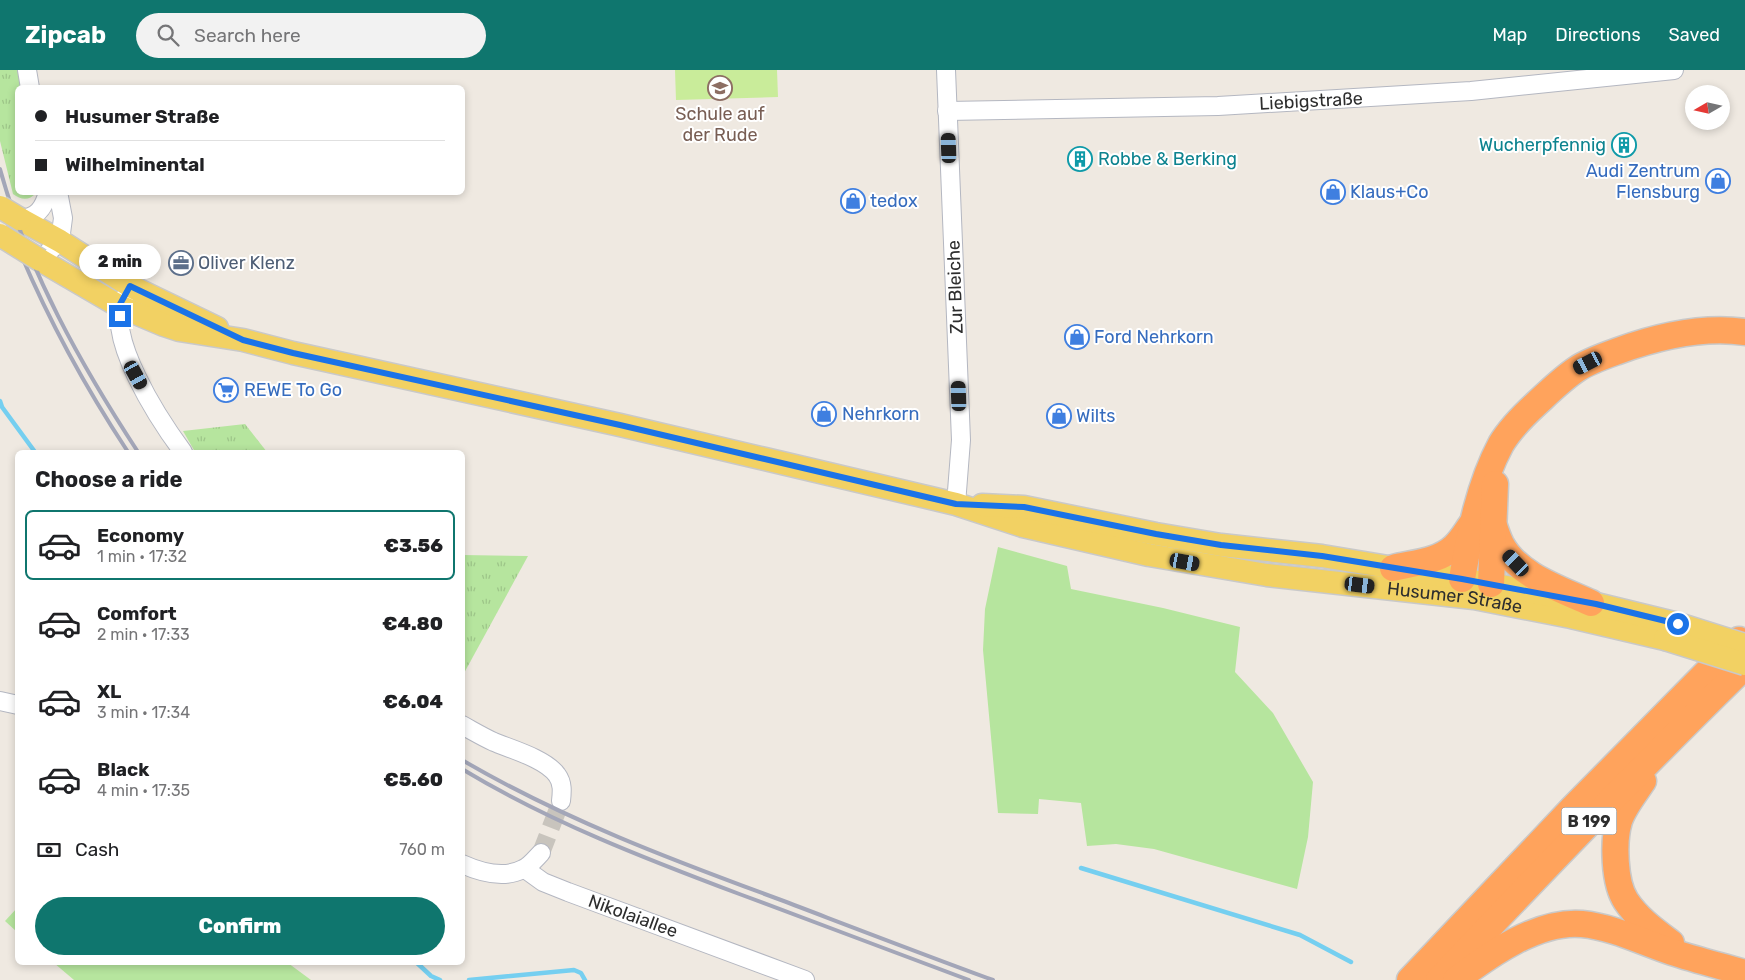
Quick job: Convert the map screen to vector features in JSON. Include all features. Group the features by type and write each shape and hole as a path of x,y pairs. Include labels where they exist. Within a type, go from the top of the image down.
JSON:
{"highway":[{"path":"1474,587 1484,523 1494,494 1502,442 1526,413 1549,391 1577,369 1600,357 1646,341 1681,333 1730,330 1745,332"},
{"path":"1393,568 1433,559 1445,554 1484,523"},
{"path":"1484,523 1516,563 1539,579 1591,604"},
{"name":"B 199","path":"1410,980 1573,808 1745,634"},
{"name":"B 199","path":"1439,980 1580,831 1745,665"},
{"path":"1665,744 1619,820 1615,842 1616,870 1625,900 1646,925 1700,960"},
{"path":"1456,980 1488,956 1533,933 1556,926 1580,924 1612,930 1672,952 1745,973"}],"main road":[{"name":"Husumer Straße","path":"0,207 60,240 130,286 243,340"},
{"name":"Husumer Straße","path":"0,235 119,306 179,330 243,340 293,353 620,425 956,504 1023,526 1158,557 1267,575 1474,587 1591,604 1672,631 1745,665"},
{"name":"Husumer Straße","path":"956,504 1024,507 1156,534 1221,545 1322,556 1393,568 1474,587 1572,617 1672,631 1745,645"}],"street":[{"path":"27,70 30,85"},
{"name":"Zur Bleiche","path":"946,70 961,440 956,504"},
{"name":"Liebigstraße","path":"947,112 1218,106 1471,91 1674,70"},
{"path":"20,219 38,213 44,205 47,195"},
{"path":"40,260 60,240 63,218 59,195"},
{"path":"130,286 119,306 121,334 129,362 182,450"},
{"path":"0,701 15,705"},
{"path":"465,727 548,766 560,781 562,790 560,801"},
{"path":"465,865 476,870 506,876 525,869 541,853"},
{"name":"Nikolaiallee","path":"525,869 543,882 568,892 805,980"}],"green space":[{"path":"0,70 18,70 21,85 15,85 15,195 33,196 19,198 13,194 0,141"},
{"path":"675,70 777,70 778,97 676,100"},
{"path":"245,424 265,450 194,450 183,431"},
{"path":"998,547 1067,566 1071,589 1163,608 1240,627 1235,672 1273,713 1313,782 1308,837 1297,889 1154,849 1116,844 1087,846 1081,803 1039,799 1038,814 998,813 983,650 985,609"},
{"path":"465,555 528,556 465,671"},
{"path":"15,910 15,930 5,921"},
{"path":"56,965 291,965 311,980 74,980"}],"waterway":[{"path":"0,401 2,407 34,450"},
{"path":"1081,868 1300,935 1351,962"},
{"path":"419,965 431,976 440,980"},
{"path":"469,980 574,970 581,973 585,980"}],"tunnel":[{"path":"541,853 561,801"}],"railway":[{"path":"0,169 25,244 58,316 96,385 137,450"},
{"path":"0,201 26,267 56,330 127,450"},
{"path":"465,762 539,801 618,837 699,870 993,980"},
{"path":"465,771 529,806 634,853 969,980"}],"place":[{"name":"Schule auf der Rude","path":"720,88"},
{"name":"Wucherpfennig","path":"1624,145"},
{"name":"Robbe & Berking","path":"1080,159"},
{"name":"Audi Zentrum Flensburg","path":"1718,181"},
{"name":"Klaus+Co","path":"1333,192"},
{"name":"tedox","path":"853,201"},
{"name":"Oliver Klenz","path":"181,263"},
{"name":"Ford Nehrkorn","path":"1077,337"},
{"name":"REWE To Go","path":"226,390"},
{"name":"Nehrkorn","path":"824,414"},
{"name":"Wilts","path":"1059,416"}],"route":[{"path":"120,316 119,306 130,286 243,340 293,353 620,425 956,504 1024,507 1156,534 1221,545 1322,556 1462,579 1596,604 1678,624"}]}
